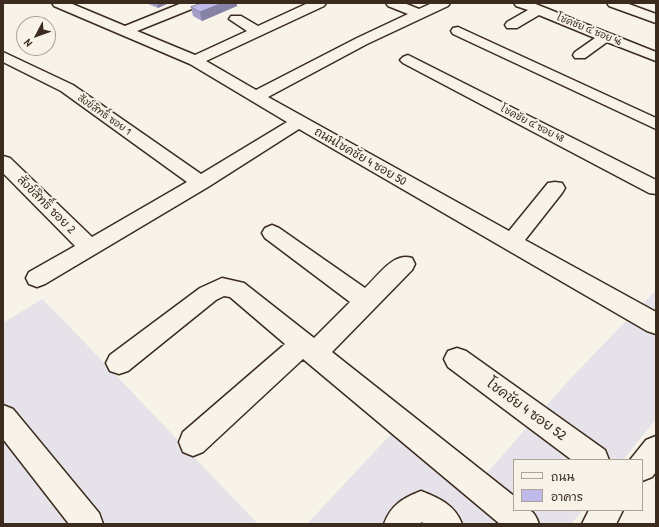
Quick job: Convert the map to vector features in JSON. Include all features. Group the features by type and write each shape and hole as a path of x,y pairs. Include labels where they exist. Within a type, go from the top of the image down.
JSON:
{"street":[{"name":"ถนนโชคชัย 4 ซอย 50","path":"59,3 195,61 255,97 656,324"},
{"path":"394,3 418,14"},
{"path":"255,97 418,14 443,3"},
{"name":"โชคชัย ๔ ซอย 46","path":"521,3 656,57"},
{"path":"614,3 632,5 656,19"},
{"path":"125,30 188,4"},
{"path":"195,61 258,32 312,4"},
{"path":"512,25 538,10"},
{"path":"236,19 258,32"},
{"path":"458,31 656,124"},
{"path":"580,55 605,37"},
{"name":"สังข์สิทธิ์ ซอย 1","path":"3,56 67,88 201,183"},
{"name":"โชคชัย ๔ ซอย 48","path":"408,60 656,188"},
{"path":"37,278 201,183 299,122"},
{"name":"สังข์สิทธิ์ ซอย 2","path":"3,162 89,247"},
{"path":"511,243 555,188"},
{"path":"272,233 367,302"},
{"path":"193,442 367,302 404,264"},
{"path":"119,363 208,294 222,287 236,290 524,524"},
{"name":"โชคชัย 4 ซอย 52","path":"457,359 594,459"},
{"path":"3,418 88,524"},
{"path":"643,466 656,450"},
{"path":"399,524 410,512 421,506 431,510 447,524"},
{"path":"597,524 607,511"}],"shaded area":[{"path":"656,290 656,419 624,459 513,459 513,511 582,511 571,524 307,524 392,433 469,493 571,378"},
{"path":"42,299 258,524 3,524 3,323"}],"building":[{"path":"202,3 222,3 200,12 191,7"}]}
